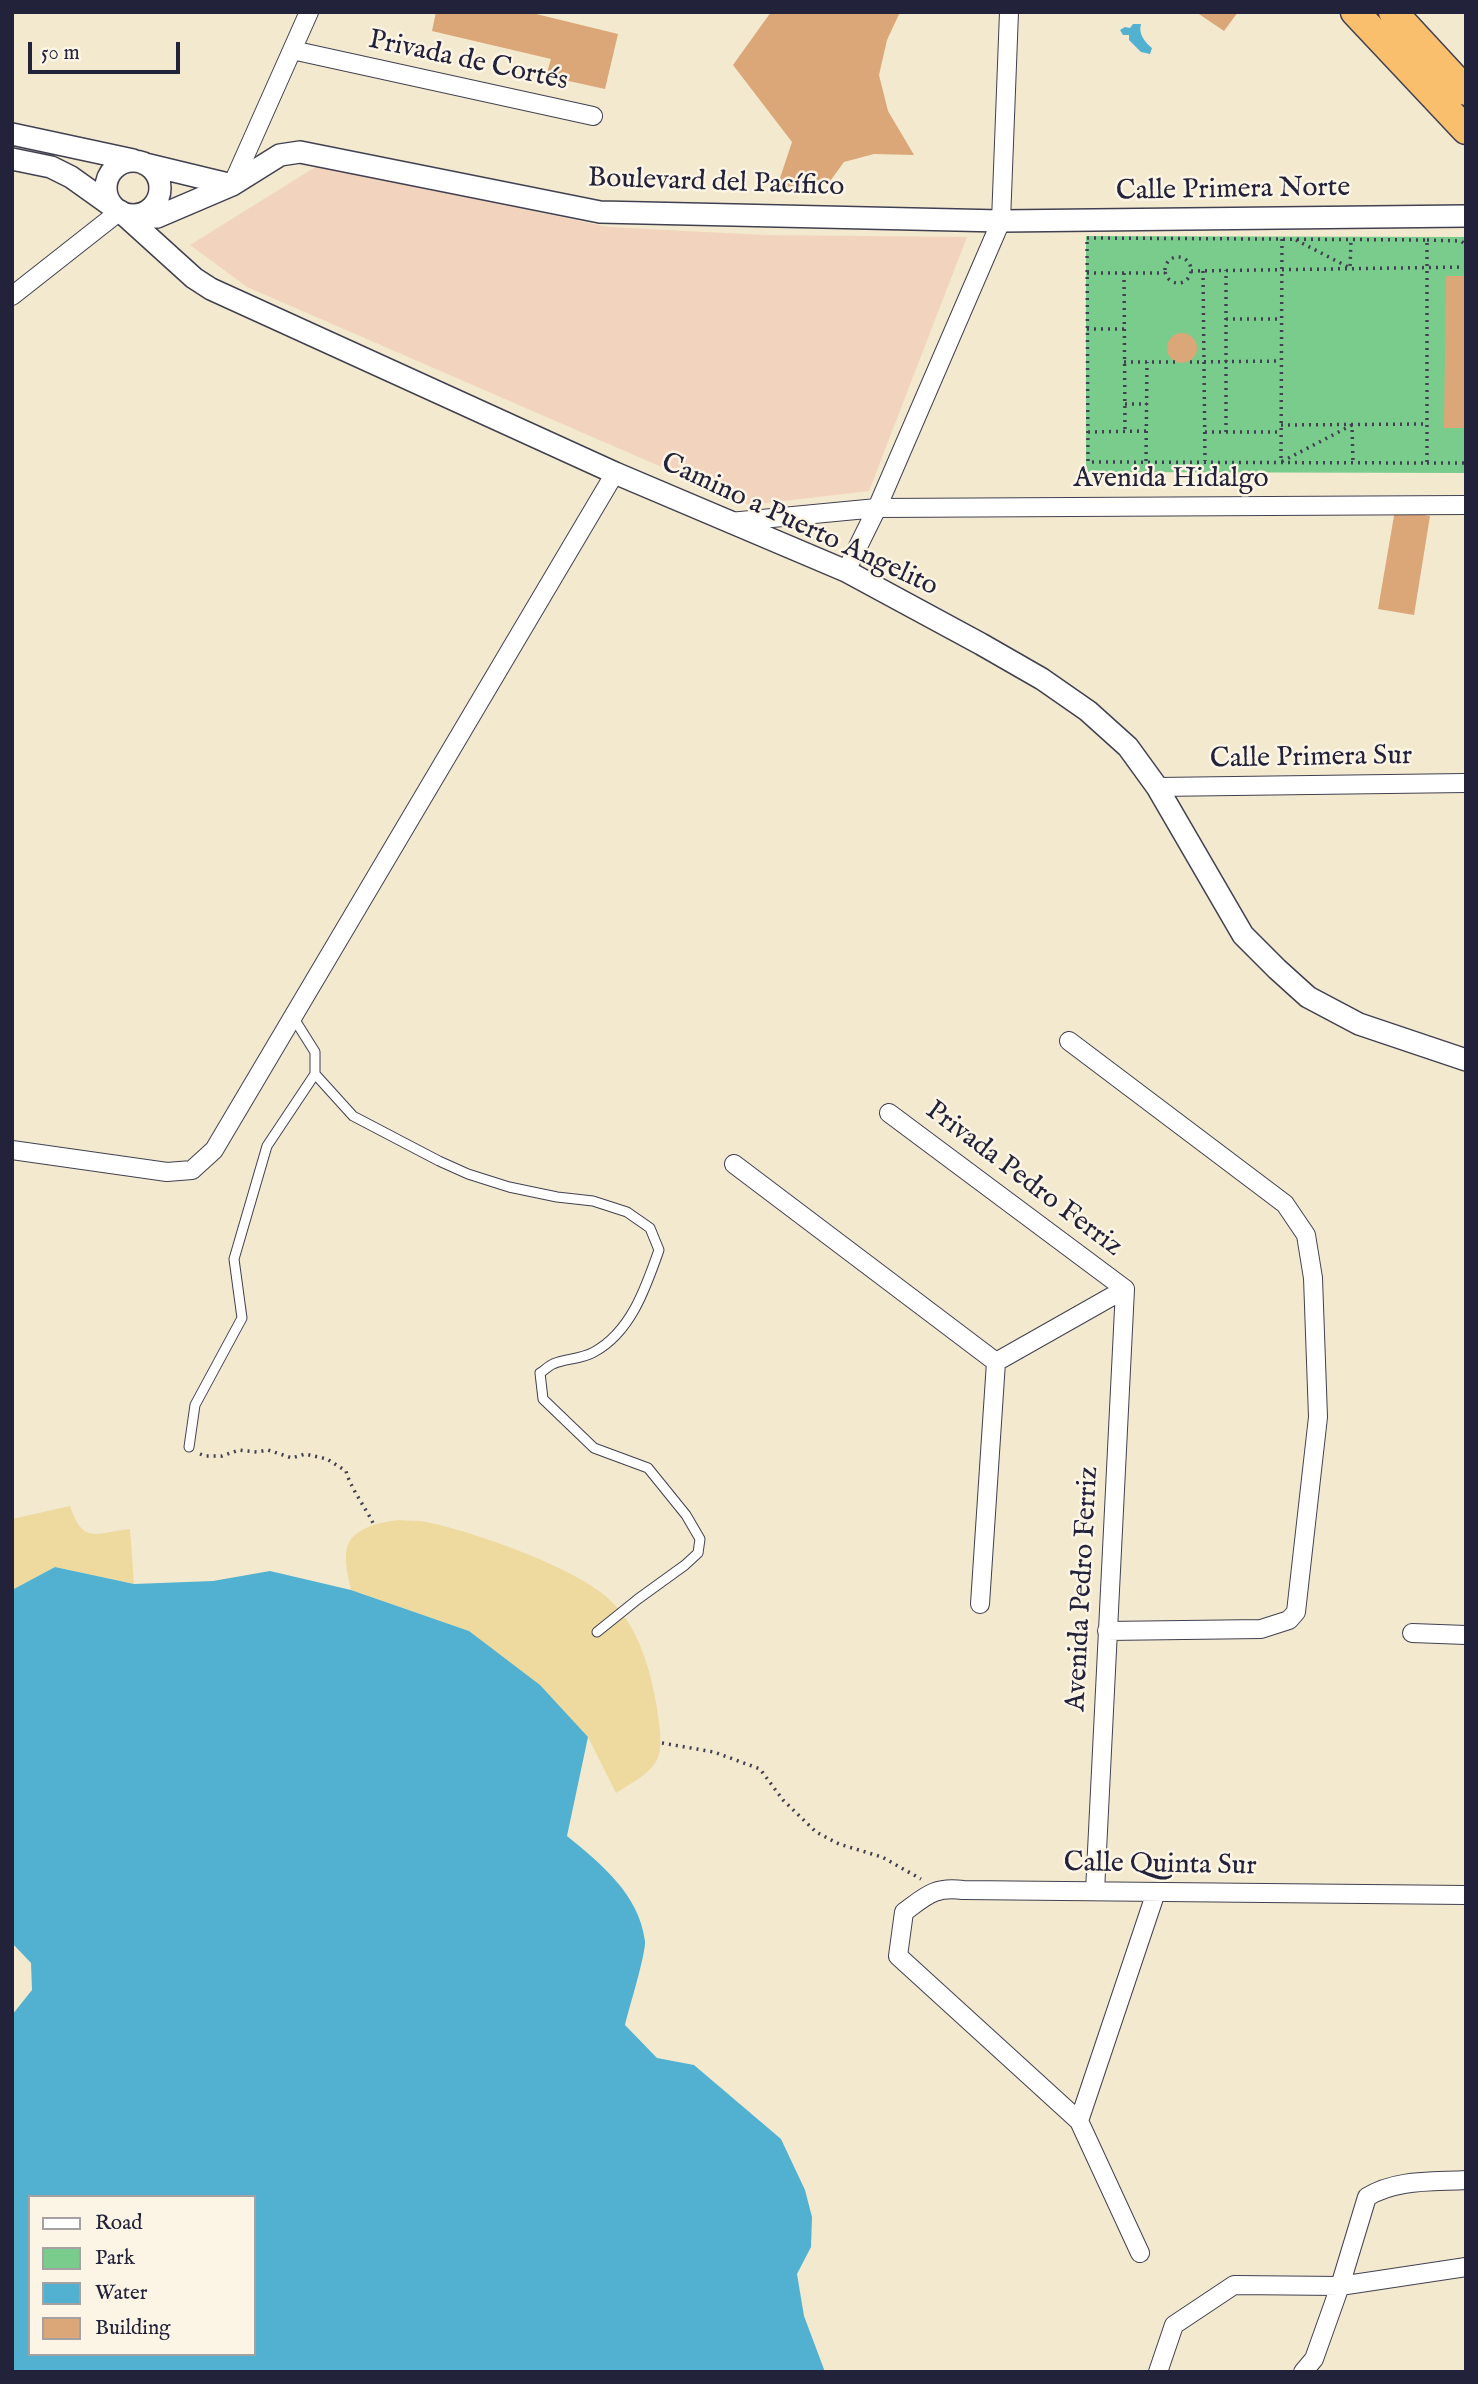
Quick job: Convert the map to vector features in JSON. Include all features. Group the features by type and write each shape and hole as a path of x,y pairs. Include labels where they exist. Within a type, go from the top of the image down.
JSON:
{"highway":[{"path":"1355,12 1466,130"},
{"path":"1393,12 1466,91"}],"street":[{"path":"13,133 232,185 309,12"},
{"path":"846,571 877,508 1001,221 1009,12"},
{"name":"Privada de Cortés","path":"292,50 593,116"},
{"name":"Boulevard del Pacífico","path":"122,211 157,217 232,185 280,155 300,152 600,212 1001,221"},
{"name":"Camino a Puerto Angelito","path":"12,159 51,167 71,177 122,211 194,278 211,289 615,473 846,571 1042,679 1088,711 1128,747 1157,787 1243,935 1277,970 1308,997 1359,1024 1466,1060"},
{"path":"122,211 107,196 108,178 120,164 142,162 157,176 160,192 154,242"},
{"path":"12,296 122,211 149,210 160,192"},
{"name":"Calle Primera Norte","path":"1001,221 1466,216"},
{"path":"12,1150 167,1172 192,1170 214,1150 615,473"},
{"name":"Avenida Hidalgo","path":"730,522 877,508 1466,505"},
{"name":"Calle Primera Sur","path":"1157,787 1466,783"},
{"path":"1069,1041 1285,1204 1306,1235 1313,1278 1318,1417 1296,1612 1289,1620 1261,1629 1107,1631"},
{"name":"Privada Pedro Ferriz","path":"889,1113 1125,1289"},
{"path":"734,1164 996,1362"},
{"path":"996,1362 1125,1289"},
{"name":"Avenida Pedro Ferriz","path":"1095,1891 1125,1289"},
{"path":"980,1604 996,1362"},
{"path":"1412,1633 1466,1635"},
{"name":"Calle Quinta Sur","path":"1079,2121 898,1956 904,1912 934,1891 949,1888 1466,1895"},
{"path":"1140,2253 1079,2121 1156,1892"},
{"path":"1303,2372 1314,2359 1367,2197 1395,2185 1466,2180"},
{"path":"1158,2372 1174,2325 1234,2284 1340,2286 1466,2267"}],"lane":[{"path":"189,1447 195,1405 242,1318 234,1259 267,1146 315,1074 315,1052 293,1017"},
{"path":"315,1074 353,1116 439,1161 509,1187 627,1212 650,1228 659,1250 649,1279 623,1329 596,1351 575,1360 553,1363 540,1374 543,1399 594,1448 648,1468 686,1515 699,1539 698,1553 685,1565 638,1598 597,1632"}],"path":[{"path":"1466,245 1461,242 1427,240 1087,239 1088,462 1466,463"},
{"path":"1281,462 1282,239"},
{"path":"1294,239 1350,268"},
{"path":"1350,240 1350,268"},
{"path":"1427,240 1427,463"},
{"path":"1174,257 1187,261 1191,271 1186,280 1178,283 1170,281 1165,272 1167,262 1174,257"},
{"path":"1191,271 1466,267"},
{"path":"1226,270 1226,432"},
{"path":"1203,271 1205,462"},
{"path":"1087,273 1165,272"},
{"path":"1124,273 1125,431"},
{"path":"1226,319 1281,319"},
{"path":"1087,329 1124,328"},
{"path":"1190,362 1281,361"},
{"path":"1124,362 1175,362"},
{"path":"1146,462 1147,362"},
{"path":"1125,404 1147,404"},
{"path":"1281,425 1427,424"},
{"path":"1281,462 1352,425"},
{"path":"1352,425 1353,463"},
{"path":"1088,432 1146,431"},
{"path":"1205,432 1281,432"},
{"path":"189,1447 205,1456 239,1450 268,1450 292,1458 304,1454 327,1459 346,1471 348,1481 373,1523"},
{"path":"662,1743 714,1752 760,1769 783,1800 816,1832 839,1844 882,1857 930,1883 949,1888"}],"shaded area":[{"path":"317,166 609,227 765,235 967,237 869,491 749,505 247,287 190,245"}],"green space":[{"path":"1086,236 1466,237 1466,473 1086,472"}],"sand":[{"path":"70,1506 80,1527 92,1534 130,1529 134,1584 55,1567 12,1590 12,1519"},
{"path":"399,1520 423,1521 446,1527 526,1554 579,1579 615,1605 638,1640 657,1708 660,1751 657,1760 643,1776 616,1793 588,1737 469,1631 351,1590 346,1559 347,1546 351,1539 365,1528"}],"water":[{"path":"1133,24 1141,24 1141,34 1152,48 1150,54 1141,52 1129,40 1129,35 1123,35 1120,30 1130,28"},
{"path":"55,1567 134,1584 213,1581 270,1571 351,1590 469,1631 540,1685 588,1737 567,1836 616,1881 627,1895 641,1924 645,1948 625,2025 657,2058 694,2065 781,2139 805,2190 812,2217 811,2247 797,2274 804,2316 825,2372 12,2372 12,2015 32,1990 31,1963 12,1943 12,1590"}],"building":[{"path":"436,12 528,12 618,34 605,89 546,76 551,59 432,31"},
{"path":"771,12 900,12 887,40 879,75 888,111 914,155 874,154 844,162 828,184 777,187 792,142 733,65"},
{"path":"1196,12 1238,12 1224,31"},
{"path":"1446,276 1466,276 1466,428 1444,428"},
{"path":"1182,333 1193,337 1197,348 1193,359 1182,363 1171,359 1167,348 1171,337"},
{"path":"1395,510 1430,516 1414,615 1378,609"}]}
